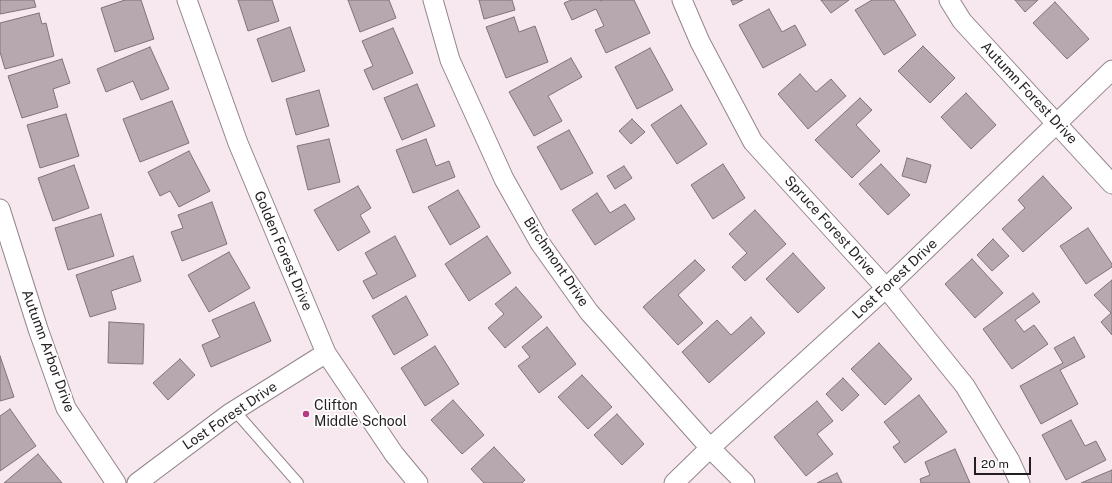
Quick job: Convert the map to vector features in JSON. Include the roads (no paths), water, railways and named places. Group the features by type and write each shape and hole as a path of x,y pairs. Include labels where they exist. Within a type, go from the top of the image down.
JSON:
{"street":[{"name":"Golden Forest Drive","path":"186,0 238,143 326,353 394,454 418,483"},
{"name":"Birchmont Drive","path":"433,0 450,60 504,179 540,243 588,312 710,448 745,483"},
{"name":"Spruce Forest Drive","path":"682,0 700,42 753,142 886,288 965,386 1010,461 1020,483"},
{"name":"Autumn Forest Drive","path":"950,0 962,21 1112,184"},
{"name":"Lost Forest Drive","path":"674,483 710,448 886,288 1112,70"},
{"name":"Autumn Arbor Drive","path":"0,209 38,328 66,408 116,483"},
{"name":"Lost Forest Drive","path":"137,483 234,410 326,353"}],"lane":[{"path":"234,410 298,483"}],"place":[{"name":"Clifton Middle School","path":"306,414"}]}
